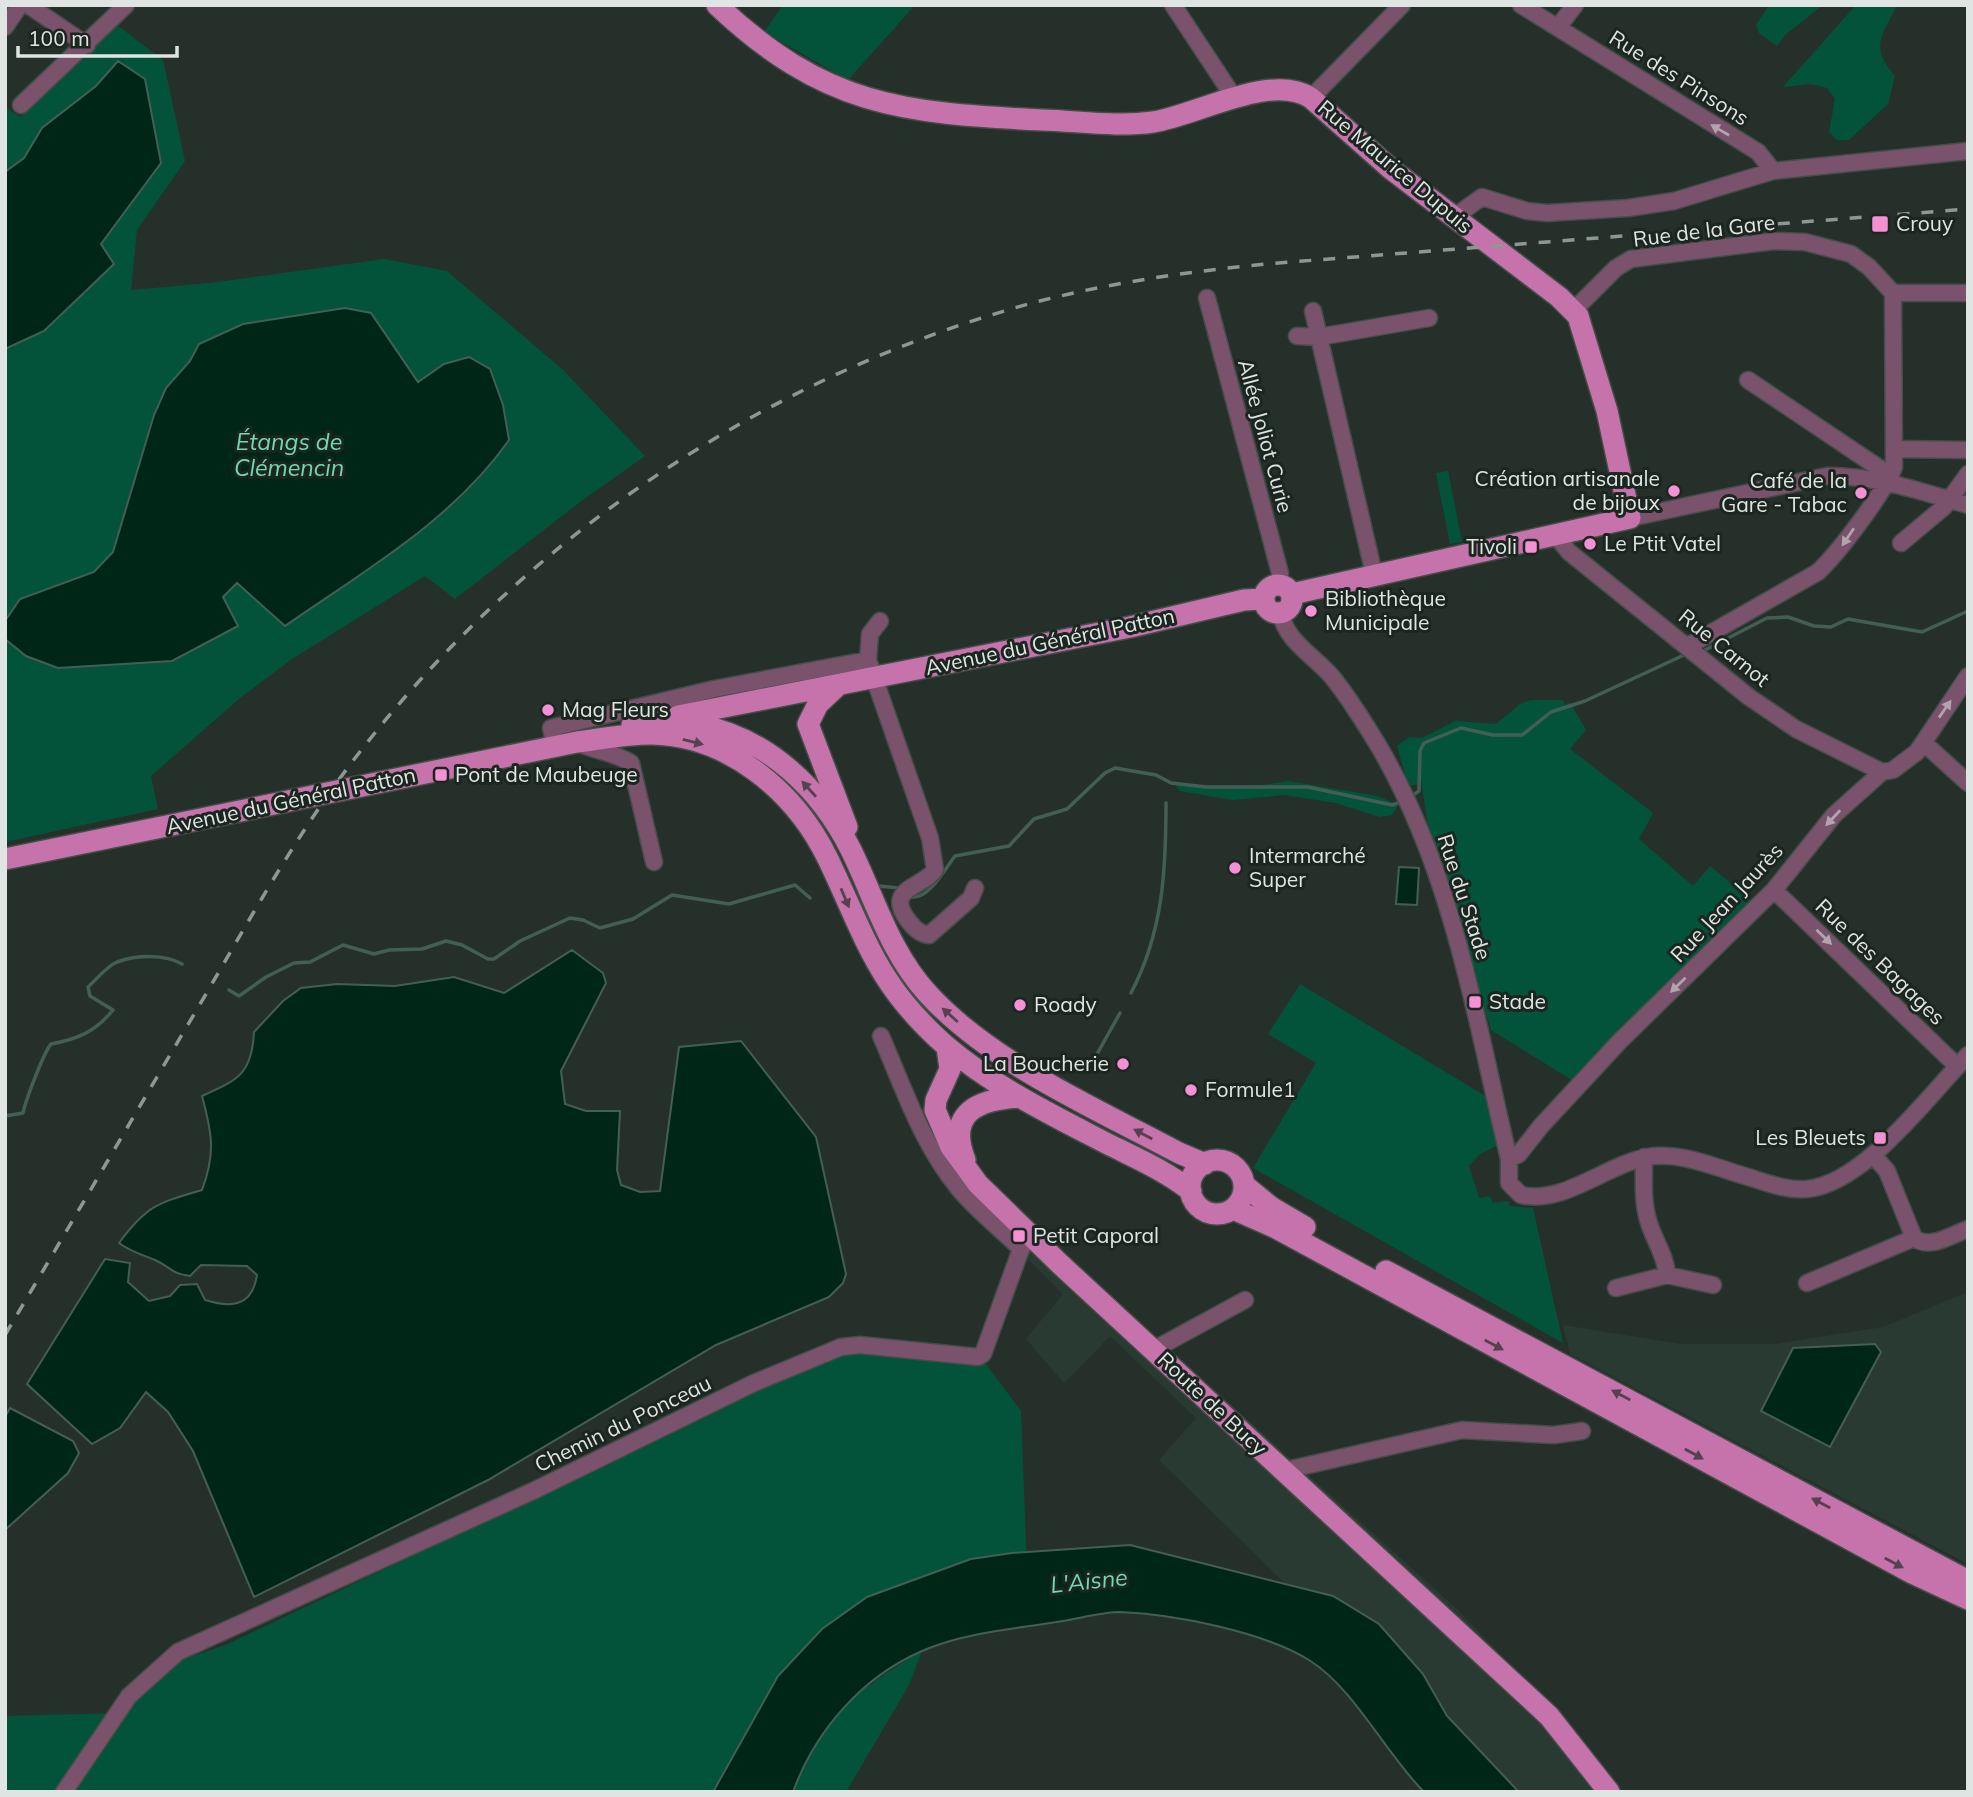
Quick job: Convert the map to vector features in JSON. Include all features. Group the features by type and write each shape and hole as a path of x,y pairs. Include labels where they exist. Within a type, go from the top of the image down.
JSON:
{"main road":[{"name":"Rue Maurice Dupuis","path":"717,5 746,32 802,71 868,100 904,109 961,116 1137,123 1177,117 1272,89 1293,91 1311,98 1369,151 1452,218 1574,310"},
{"path":"1286,589 1289,608 1281,613 1271,612 1263,599 1266,590 1374,574 1630,518 1607,411 1583,327 1574,310"},
{"name":"Avenue du Général Patton","path":"773,696 836,687 871,669 1130,627 1244,600 1263,599"},
{"path":"577,742 652,734 711,747 766,772 789,768 805,752 809,727 818,704 836,687"},
{"path":"577,742 626,726 773,696 789,701 798,707 809,727 841,807 859,866"},
{"path":"752,701 738,716 733,735 737,751 794,807 816,838 872,957 898,999 947,1046 1020,1097 1161,1171 1191,1191 1199,1207 1207,1212 1225,1213 1233,1209 1239,1202 1244,1185"},
{"path":"665,719 733,735 761,748 789,768 838,825 890,936 914,977 971,1034 995,1052 1111,1117 1205,1164"},
{"name":"Avenue du Général Patton","path":"5,859 577,742"},
{"name":"Route de Bucy","path":"947,1046 950,1069 934,1110 951,1147 1026,1243 1153,1350 1549,1716 1609,1792"},
{"name":"Route de Bucy","path":"978,1184 962,1153 963,1120 971,1110 992,1098 1020,1097"},
{"path":"1191,1191 1193,1175 1205,1164 1212,1161 1229,1163 1236,1168 1244,1185 1289,1218 1968,1581"},
{"path":"1233,1209 1276,1228 1891,1561 1968,1599"}],"street":[{"path":"21,105 126,5"},
{"path":"1172,5 1236,99"},
{"path":"1311,98 1402,5"},
{"name":"Rue des Pinsons","path":"1521,5 1758,152 1773,171"},
{"path":"1558,27 1575,5"},
{"path":"5,27 19,6 87,45"},
{"path":"1452,218 1482,197 1527,211 1547,213 1616,209 1674,201 1773,171 1968,151"},
{"name":"Rue de la Gare","path":"1574,310 1616,268 1631,259 1774,241 1805,242 1851,254 1869,267 1892,293"},
{"path":"1688,646 1818,572 1831,560 1889,479 1894,467 1892,293 1968,293"},
{"name":"Allée Joliot Curie","path":"1207,298 1286,589"},
{"path":"1313,311 1374,574"},
{"path":"1297,336 1319,337 1429,318"},
{"path":"1748,380 1889,479"},
{"path":"1894,449 1968,450"},
{"path":"1901,543 1950,500 1968,474"},
{"path":"1630,518 1827,476 1889,479 1968,505"},
{"name":"Rue Carnot","path":"1555,535 1569,552 1749,697 1796,729 1882,772"},
{"name":"Rue du Stade","path":"1281,613 1290,635 1332,677 1357,710 1391,768 1431,851 1461,947 1509,1159 1509,1182 1513,1189 1528,1196 1557,1192 1644,1157"},
{"path":"880,621 870,634 871,669 880,701 880,715 924,846 932,858 935,870 905,892 900,899 900,908 922,934 929,934 971,898 975,888"},
{"path":"555,746 551,727 714,689 871,669"},
{"name":"Rue Jean Jaurès","path":"1509,1159 1519,1154 1541,1126 1619,1042 1774,890 1834,815 1882,772 1893,769 1925,744 1938,718 1968,676"},
{"path":"577,742 590,749 614,752 631,762 654,862"},
{"path":"1925,744 1968,783"},
{"name":"Rue des Bagages","path":"1774,890 1963,1060"},
{"name":"Route de Bucy","path":"881,1036 925,1139 937,1159 961,1192 1026,1243"},
{"path":"1667,1275 1667,1265 1648,1222 1643,1193 1644,1157 1678,1156 1784,1188 1805,1189 1836,1181 1873,1155 1963,1060"},
{"path":"1873,1155 1887,1171 1914,1238 1919,1242 1933,1243 1968,1228"},
{"path":"1807,1283 1914,1238"},
{"name":"Chemin du Ponceau","path":"64,1792 129,1696 178,1652 533,1491 754,1383 841,1347 860,1345 978,1357 984,1354 1026,1243"},
{"path":"1616,1288 1667,1275 1713,1285"},
{"path":"1153,1350 1245,1300"},
{"path":"1287,1474 1291,1469 1462,1430 1554,1435 1583,1431"}],"shaded area":[{"path":"783,5 915,5 848,80 764,32"},
{"path":"1769,5 1823,5 1785,35 1777,46 1759,33 1756,25"},
{"path":"1856,5 1897,5 1883,34 1880,49 1887,66 1895,76 1888,104 1849,140 1837,140 1829,132 1835,99 1827,88 1811,84 1783,87"},
{"path":"113,22 163,60 185,161 137,230 131,290 210,283 384,259 447,271 563,370 645,456 580,502 455,599 425,576 292,659 240,698 151,776 158,809 5,842 5,107 20,117"},
{"path":"1448,471 1462,542 1450,544 1436,473"},
{"path":"1531,700 1563,700 1565,705 1570,702 1586,730 1570,749 1653,813 1639,839 1693,886 1710,866 1751,900 1575,1082 1491,1030 1427,820 1421,779 1419,785 1411,785 1407,781 1397,746 1409,737 1422,738 1455,721 1496,724 1520,704"},
{"path":"1288,781 1378,796 1398,805 1392,815 1380,817 1336,803 1284,795 1233,800 1180,791 1176,786 1233,788"},
{"path":"1300,984 1487,1097 1499,1145 1480,1154 1469,1166 1479,1198 1490,1196 1493,1203 1508,1201 1510,1206 1533,1208 1563,1343 1253,1168 1316,1063 1268,1034"},
{"path":"1036,1229 1457,1609 1589,1747 1621,1792 1508,1792 1301,1599 1159,1460 1196,1418 1110,1336 1064,1383 1026,1339 1063,1294 1025,1256"},
{"path":"1968,1292 1968,1564 1570,1354 1563,1325 1680,1344 1775,1344 1883,1327"},
{"path":"847,1348 983,1360 1021,1411 1027,1569 942,1595 757,1792 5,1792 5,1716 119,1713 170,1664 228,1644"},
{"path":"922,1651 909,1685 846,1792 793,1792 815,1745 843,1709 879,1679"}],"water":[{"path":"118,61 145,79 161,163 101,244 114,264 44,331 5,349 5,172 24,158 42,128 96,86"},
{"name":"Étangs de Clémencin","path":"345,308 371,313 418,382 444,364 469,357 490,369 503,405 509,440 487,469 461,495 406,542 285,626 237,583 223,597 238,626 172,661 58,668 26,656 5,639 5,621 20,599 94,572 113,552 154,415 166,388 190,361 199,344 243,324"},
{"path":"1399,867 1419,868 1417,905 1396,904"},
{"path":"572,950 603,973 606,983 561,1071 565,1104 586,1111 620,1111 617,1170 621,1185 640,1192 660,1191 679,1047 741,1041 816,1137 846,1274 843,1283 829,1297 716,1345 488,1480 254,1597 193,1451 168,1412 146,1392 120,1428 92,1444 27,1384 105,1259 130,1263 128,1282 149,1301 170,1296 180,1285 197,1284 205,1300 223,1304 239,1302 250,1294 257,1275 247,1266 201,1265 190,1276 183,1275 119,1243 154,1207 202,1190 209,1165 211,1143 202,1096 241,1074 250,1057 254,1032 283,1001 301,988 337,984 395,986 454,977 504,993"},
{"path":"1875,1344 1881,1352 1830,1447 1761,1411 1793,1348"},
{"path":"10,1408 73,1441 79,1453 68,1473 5,1530 5,1417"},
{"name":"L'Aisne","path":"1130,1545 1333,1596 1379,1624 1423,1674 1447,1716 1519,1792 1424,1792 1341,1687 1309,1660 1268,1641 1218,1626 1166,1616 1120,1612 973,1635 922,1651 880,1675 843,1708 814,1748 793,1792 713,1792 778,1676 822,1629 867,1597 971,1559 1012,1553"}],"waterway":[{"path":"1705,650 1767,618 1788,617 1814,626 1831,627 1848,619 1922,632 1968,611"},
{"path":"1413,795 1419,791 1420,751 1424,743 1461,728 1493,735 1522,735 1551,712 1585,701 1684,655"},
{"path":"912,897 930,888 955,856 1009,846 1034,819 1067,809 1105,773 1115,768 1156,775 1171,783 1206,787 1308,787 1392,805 1398,803"},
{"path":"1131,993 1150,947 1161,901 1166,803"},
{"path":"229,990 239,996 266,977 294,963 310,962 343,945 374,954 389,950 422,949 446,941 462,945 488,959 494,959 520,941 570,918 583,920 600,928 633,919 672,895 729,904 795,885 810,898"},
{"path":"878,886 900,888"},
{"path":"5,1116 23,1113 35,1077 51,1044 85,1033 100,1024 113,1010 90,996 88,987 106,970 117,962 142,957 167,958 182,964"},
{"path":"1087,1072 1120,1013"}],"railway":[{"path":"5,1335 269,886 349,766 416,685 489,609 568,540 652,478 741,423 834,375 932,335 1032,303 1118,284 1265,264 1968,209"}],"place":[{"name":"Crouy","path":"1880,224"},
{"name":"Création artisanale de bijoux","path":"1674,491"},
{"name":"Café de la Gare - Tabac","path":"1861,493"},
{"name":"Le Ptit Vatel","path":"1590,544"},
{"name":"Tivoli","path":"1531,547"},
{"name":"Bibliothèque Municipale","path":"1311,611"},
{"name":"Mag Fleurs","path":"548,710"},
{"name":"Pont de Maubeuge","path":"441,775"},
{"name":"Intermarché Super","path":"1235,868"},
{"name":"Stade","path":"1475,1002"},
{"name":"Roady","path":"1020,1005"},
{"name":"La Boucherie","path":"1123,1064"},
{"name":"Formule1","path":"1191,1090"},
{"name":"Les Bleuets","path":"1880,1138"},
{"name":"Petit Caporal","path":"1019,1236"}]}
